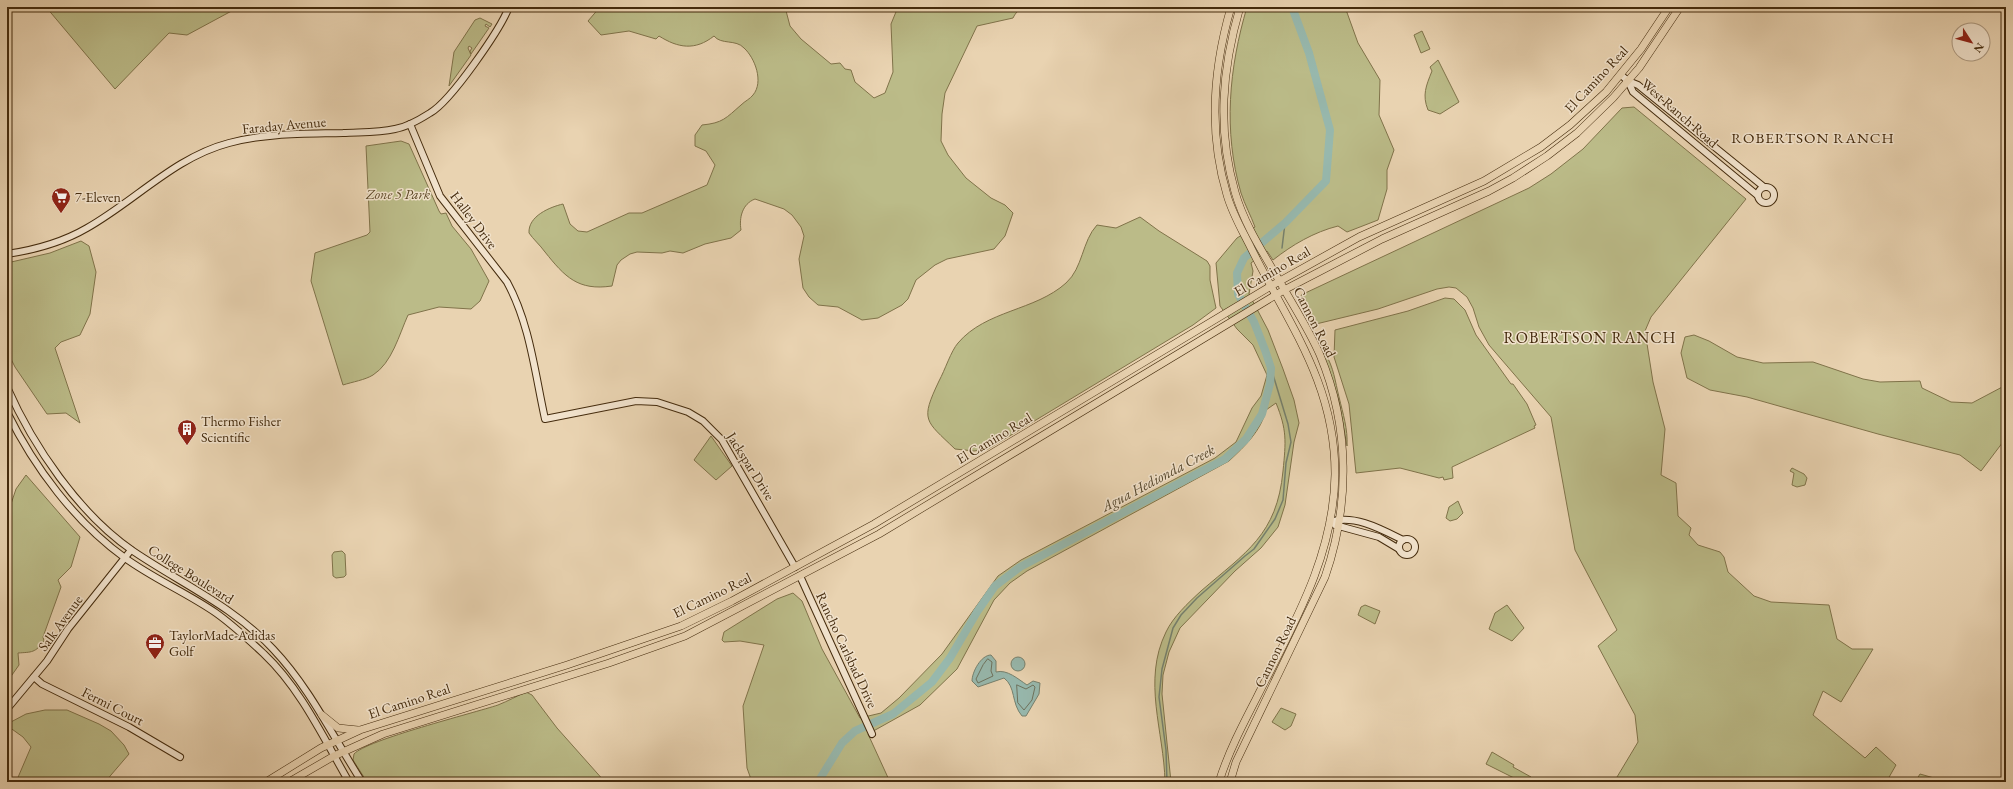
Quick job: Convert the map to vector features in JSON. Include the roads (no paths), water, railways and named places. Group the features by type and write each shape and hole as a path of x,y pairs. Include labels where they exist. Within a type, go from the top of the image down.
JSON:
{"main road":[{"name":"Cannon Road","path":"1221,782 1226,759 1310,589 1325,546 1330,522 1335,474 1333,444 1324,396 1302,342 1256,259 1226,194 1218,155 1214,121 1216,69 1223,34 1231,7"},
{"name":"Cannon Road","path":"1230,782 1236,762 1319,592 1335,548 1340,528 1344,468 1336,407 1320,355 1250,229 1235,192 1226,154 1223,120 1225,70 1240,7"},
{"name":"El Camino Real","path":"266,782 297,761 360,730 567,665 681,626 795,567 922,496 1271,286 1359,237 1508,168 1570,125 1593,104 1621,75 1641,49 1669,7"},
{"name":"El Camino Real","path":"289,782 334,756 383,734 609,663 685,636 800,576 928,506 1284,290 1375,242 1513,178 1547,156 1577,133 1613,98 1628,81 1680,7"},
{"path":"322,715 338,728 360,730"}],"street":[{"name":"Faraday Avenue","path":"7,254 53,243 81,232 122,206 179,165 205,151 229,143 274,135 382,131 410,124 432,112 459,85 499,26 509,7"},
{"path":"1621,75 1628,81"},
{"name":"West Ranch Road","path":"1628,81 1638,84 1764,187"},
{"name":"West Ranch Road","path":"1628,81 1632,91 1757,195"},
{"name":"Halley Drive","path":"410,124 440,196 506,282 523,318 545,420"},
{"path":"1764,187 1771,189 1774,194 1773,199 1769,203 1763,203 1759,200 1757,195 1759,190 1764,187"},
{"name":"College Boulevard","path":"7,387 28,431 50,464 75,496 102,524 131,550 221,605 243,621 278,654 309,693 362,782"},
{"name":"Jackspar Drive","path":"545,420 636,401 669,405 688,412 703,421 722,440 795,567"},
{"name":"College Boulevard","path":"7,412 23,442 67,503 94,532 125,558 215,613 266,656 300,699 349,782"},
{"path":"1341,519 1365,524 1403,540 1410,539 1413,542 1414,550 1410,554 1405,554 1379,537 1365,532 1340,528 1330,522 1341,519"},
{"path":"1399,549 1403,540"},
{"name":"Salk Avenue","path":"7,709 34,677 68,629 131,550"},
{"name":"Rancho Carlsbad Drive","path":"800,576 872,734"},
{"name":"Fermi Court","path":"34,677 42,684 129,727 180,757"}],"water":[{"path":"991,655 996,661 996,672 1000,671 1008,673 1027,685 1033,681 1040,683 1039,694 1026,716 1022,716 1016,706 1010,686 1004,678 978,687 972,681 972,677 978,665 984,658"},
{"path":"1018,657 1023,659 1025,664 1023,669 1018,671 1013,669 1011,664 1013,659"}],"waterway":[{"name":"Agua Hedionda Creek","path":"818,782 842,743 855,731 893,714 932,682 950,658 977,612 995,586 1020,567 1225,459 1246,439 1262,414 1270,384 1271,368 1254,322 1238,294 1237,273 1244,258 1285,223 1326,181 1330,130 1309,53 1292,7"},
{"path":"1282,248 1285,223"},
{"path":"1167,782 1166,750 1159,697 1162,669 1173,628 1181,615 1197,598 1254,549 1275,519 1283,500 1286,463 1291,442 1288,424 1271,368"}],"place":[{"name":"7-Eleven","path":"61,214"},
{"name":"Thermo Fisher Scientific","path":"187,446"},
{"name":"TaylorMade-Adidas Golf","path":"155,660"}],"district":[{"name":"ROBERTSON RANCH","path":"1813,138"},
{"name":"ROBERTSON RANCH","path":"1590,337"}],"park label":[{"name":"Zone 5 Park","path":"398,194"}]}
